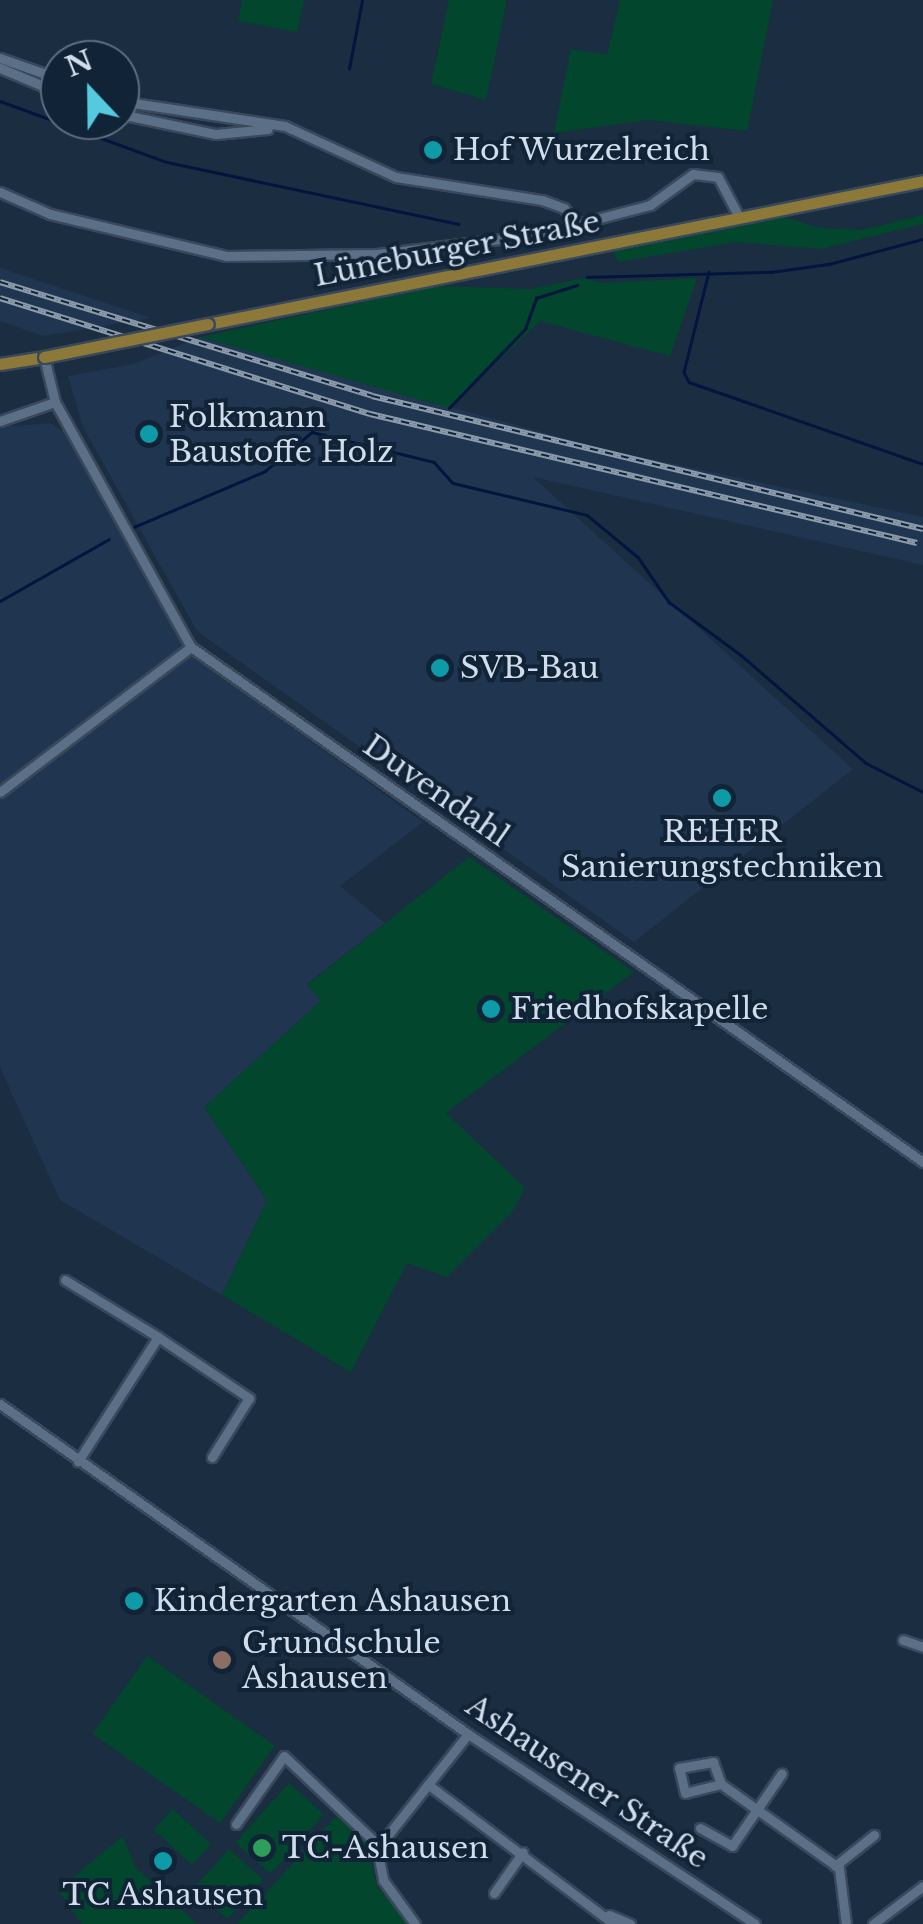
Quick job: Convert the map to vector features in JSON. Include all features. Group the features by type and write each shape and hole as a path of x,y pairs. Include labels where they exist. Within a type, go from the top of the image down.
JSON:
{"main road":[{"name":"Lüneburger Straße","path":"0,364 923,181"}],"street":[{"path":"0,58 40,72"},
{"path":"0,68 40,85"},
{"path":"140,104 285,126 396,177 542,200 564,208 577,225"},
{"path":"140,118 216,134 285,126"},
{"path":"0,192 50,214 226,256 300,258 471,246 577,225 650,205 694,174 718,177 738,217"},
{"name":"Duvendahl","path":"44,356 55,402 191,646 923,1162"},
{"path":"0,421 55,402"},
{"path":"0,792 191,646"},
{"path":"65,1280 250,1398 212,1457"},
{"path":"78,1462 158,1337"},
{"name":"Ashausener Straße","path":"0,1404 468,1734 754,1924"},
{"path":"904,1640 923,1646"},
{"path":"384,1840 468,1734"},
{"path":"236,1824 284,1756 376,1842 383,1880 416,1924"},
{"path":"721,1784 685,1793 678,1768 714,1762 721,1784 835,1866 846,1924"},
{"path":"700,1828 732,1846 782,1773"},
{"path":"430,1786 612,1920 630,1924"},
{"path":"835,1866 874,1835"},
{"path":"494,1893 523,1852"},
{"path":"873,1924 923,1886"}],"shaded area":[{"path":"0,268 151,318 43,336 0,321"},
{"path":"200,337 599,448 923,517 923,565 533,477 853,769 634,942 197,631 83,427 68,376 134,364"},
{"path":"51,423 67,434 193,656 423,822 340,886 385,923 307,984 321,1001 204,1107 267,1200 222,1295 60,1200 0,1067 0,427"}],"green space":[{"path":"242,0 304,0 297,32 238,21"},
{"path":"449,0 507,0 486,100 431,84"},
{"path":"620,0 773,0 747,131 648,120 554,133 571,49 607,55"},
{"path":"923,215 923,224 821,249 736,242 619,262 610,248 784,217 820,228 862,230"},
{"path":"584,278 603,283 697,278 670,356 540,321 449,408 200,337 436,286 531,289"},
{"path":"469,857 634,972 446,1113 525,1188 512,1212 447,1277 407,1263 351,1372 222,1295 267,1200 204,1107 321,1001 307,985"},
{"path":"147,1656 275,1745 220,1823 93,1734"},
{"path":"289,1783 324,1814 270,1874 235,1842"},
{"path":"173,1809 211,1844 192,1865 154,1829"},
{"path":"338,1814 367,1843 377,1887 412,1924 237,1924"},
{"path":"123,1836 135,1867 197,1924 82,1924 58,1890"},
{"path":"229,1849 263,1880 228,1919 194,1888"}],"waterway":[{"path":"349,69 362,0"},
{"path":"0,101 167,162 458,224"},
{"path":"587,277 771,272 829,264 923,239"},
{"path":"709,272 684,372 689,382 923,464"},
{"path":"449,408 525,329 536,298 577,285"},
{"path":"134,527 265,471 312,432 434,462 453,483 587,515 638,557 669,602 741,655 866,763 923,792"},
{"path":"0,601 109,539"}],"railway":[{"path":"0,282 372,396 923,529"},
{"path":"0,298 370,414 917,543"}],"place":[{"name":"Hof Wurzelreich","path":"433,150"},
{"name":"Folkmann Baustoffe Holz","path":"149,434"},
{"name":"SVB-Bau","path":"440,668"},
{"name":"REHER Sanierungstechniken","path":"722,798"},
{"name":"Friedhofskapelle","path":"491,1009"},
{"name":"Kindergarten Ashausen","path":"134,1601"},
{"name":"Grundschule Ashausen","path":"222,1660"},
{"name":"TC-Ashausen","path":"262,1848"},
{"name":"TC Ashausen","path":"163,1861"}]}
